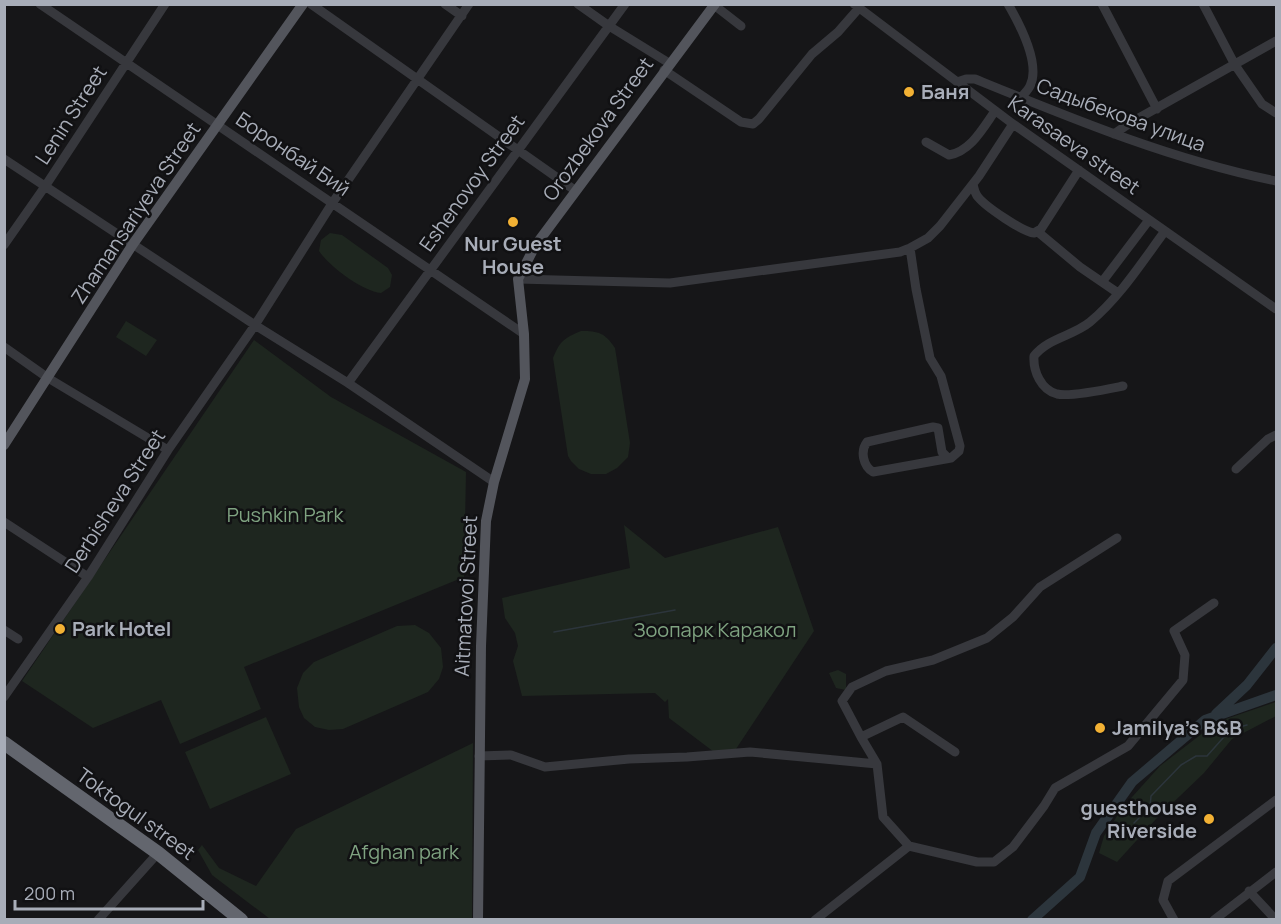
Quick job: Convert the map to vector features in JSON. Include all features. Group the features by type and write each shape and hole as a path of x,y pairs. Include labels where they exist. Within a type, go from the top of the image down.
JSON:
{"highway":[{"name":"Toktogul street","path":"4,743 158,853 241,919"}],"main road":[{"name":"Zhamansariyeva Street","path":"4,445 134,244 303,4"},
{"name":"Orozbekova Street","path":"518,279 535,246 714,5"},
{"name":"Aitmatovoi Street","path":"478,920 479,756 486,521 494,482 525,379 525,334 518,279"}],"street":[{"name":"Боронбай Бий","path":"40,4 525,334"},
{"name":"Lenin Street","path":"4,245 165,4"},
{"path":"311,4 576,191"},
{"path":"445,4 462,16"},
{"name":"Derbisheva Street","path":"4,697 88,578 168,450 255,325 333,202 469,4"},
{"path":"578,4 741,122 753,124 759,120 812,54 838,32 856,6"},
{"name":"Eshenovoy Street","path":"348,383 625,4"},
{"path":"1008,4 1020,25 1034,69 1030,86 1021,98"},
{"path":"1102,4 1157,109"},
{"path":"1203,4 1235,65 1262,104 1276,113"},
{"path":"714,5 741,27"},
{"name":"Karasaeva street","path":"856,6 1013,124 1276,309"},
{"path":"1114,134 1276,41"},
{"name":"Садыбекова улица","path":"957,82 975,79 1114,134 1230,171 1276,181"},
{"path":"926,142 949,155 956,154 976,138 995,111"},
{"path":"518,279 670,283 900,252 928,238 940,226 1013,124"},
{"path":"4,159 255,325 348,383 494,482"},
{"path":"1038,232 1079,170"},
{"path":"972,184 979,198 986,204 1025,231 1038,232 1080,267 1118,293"},
{"path":"1102,282 1149,220"},
{"path":"1123,386 1107,390 1059,394 1050,392 1041,382 1034,367 1034,356 1048,344 1086,325 1118,293 1165,231"},
{"path":"910,248 930,358 941,376 960,446 956,455 948,458 873,472 866,466 863,450 867,442 936,428 942,452 948,458"},
{"path":"4,347 48,378 168,450"},
{"path":"1236,469 1268,439 1276,435"},
{"path":"4,522 88,578"},
{"path":"1117,538 1040,587 1013,617 987,638 933,660 886,671 852,687 842,701 878,764 883,817 909,846 977,862 994,862 1012,847 1055,788 1128,746 1183,680 1185,655 1174,631 1214,603"},
{"path":"4,630 18,639"},
{"path":"861,737 903,717 955,752"},
{"path":"479,756 511,755 545,767 629,759 750,752 878,764"},
{"path":"1174,920 1162,900 1168,881 1276,800"},
{"path":"815,920 909,846"},
{"path":"98,920 158,853"},
{"path":"1214,920 1276,872"},
{"path":"1249,891 1276,920"}],"green space":[{"path":"330,233 342,235 388,268 392,275 390,287 381,293 365,288 331,264 319,251 321,240"},
{"path":"126,321 157,340 146,356 116,337"},
{"path":"581,331 601,334 615,348 630,443 628,457 617,468 606,474 591,474 579,469 568,456 553,358 563,341"},
{"name":"Pushkin Park","path":"254,340 331,397 466,472 464,577 244,667 261,709 180,744 161,700 93,728 22,681"},
{"name":"Зоопарк Каракол","path":"624,525 665,558 778,527 814,631 736,749 714,752 669,718 668,699 665,702 655,693 522,696 513,661 518,646 515,633 505,618 502,598 630,568"},
{"path":"415,625 429,633 441,648 443,667 439,679 428,692 343,729 329,730 315,727 304,718 299,707 297,688 303,673 314,662 397,626"},
{"path":"838,670 846,674 846,690 836,688 829,673"},
{"path":"1276,702 1276,716 1232,739 1204,773 1157,818 1117,862 1099,853 1104,836 1123,807 1160,766 1217,722"},
{"path":"266,717 291,774 210,809 185,752"},
{"name":"Afghan park","path":"473,743 472,919 270,919 212,875 198,850 202,845 219,868 256,886 296,829"}],"waterway":[{"path":"554,632 675,610"},
{"path":"1216,714 1247,685 1276,648"},
{"path":"1032,920 1080,877 1096,833 1132,782 1205,720 1276,695"},
{"path":"1134,823 1150,807 1151,796 1181,765 1196,756 1207,756 1231,729 1247,725"}],"place":[{"name":"Баня","path":"909,92"},
{"name":"Nur Guest House","path":"513,222"},
{"name":"Park Hotel","path":"60,629"},
{"name":"Jamilya's B&B","path":"1100,728"},
{"name":"guesthouse Riverside","path":"1209,819"}]}
